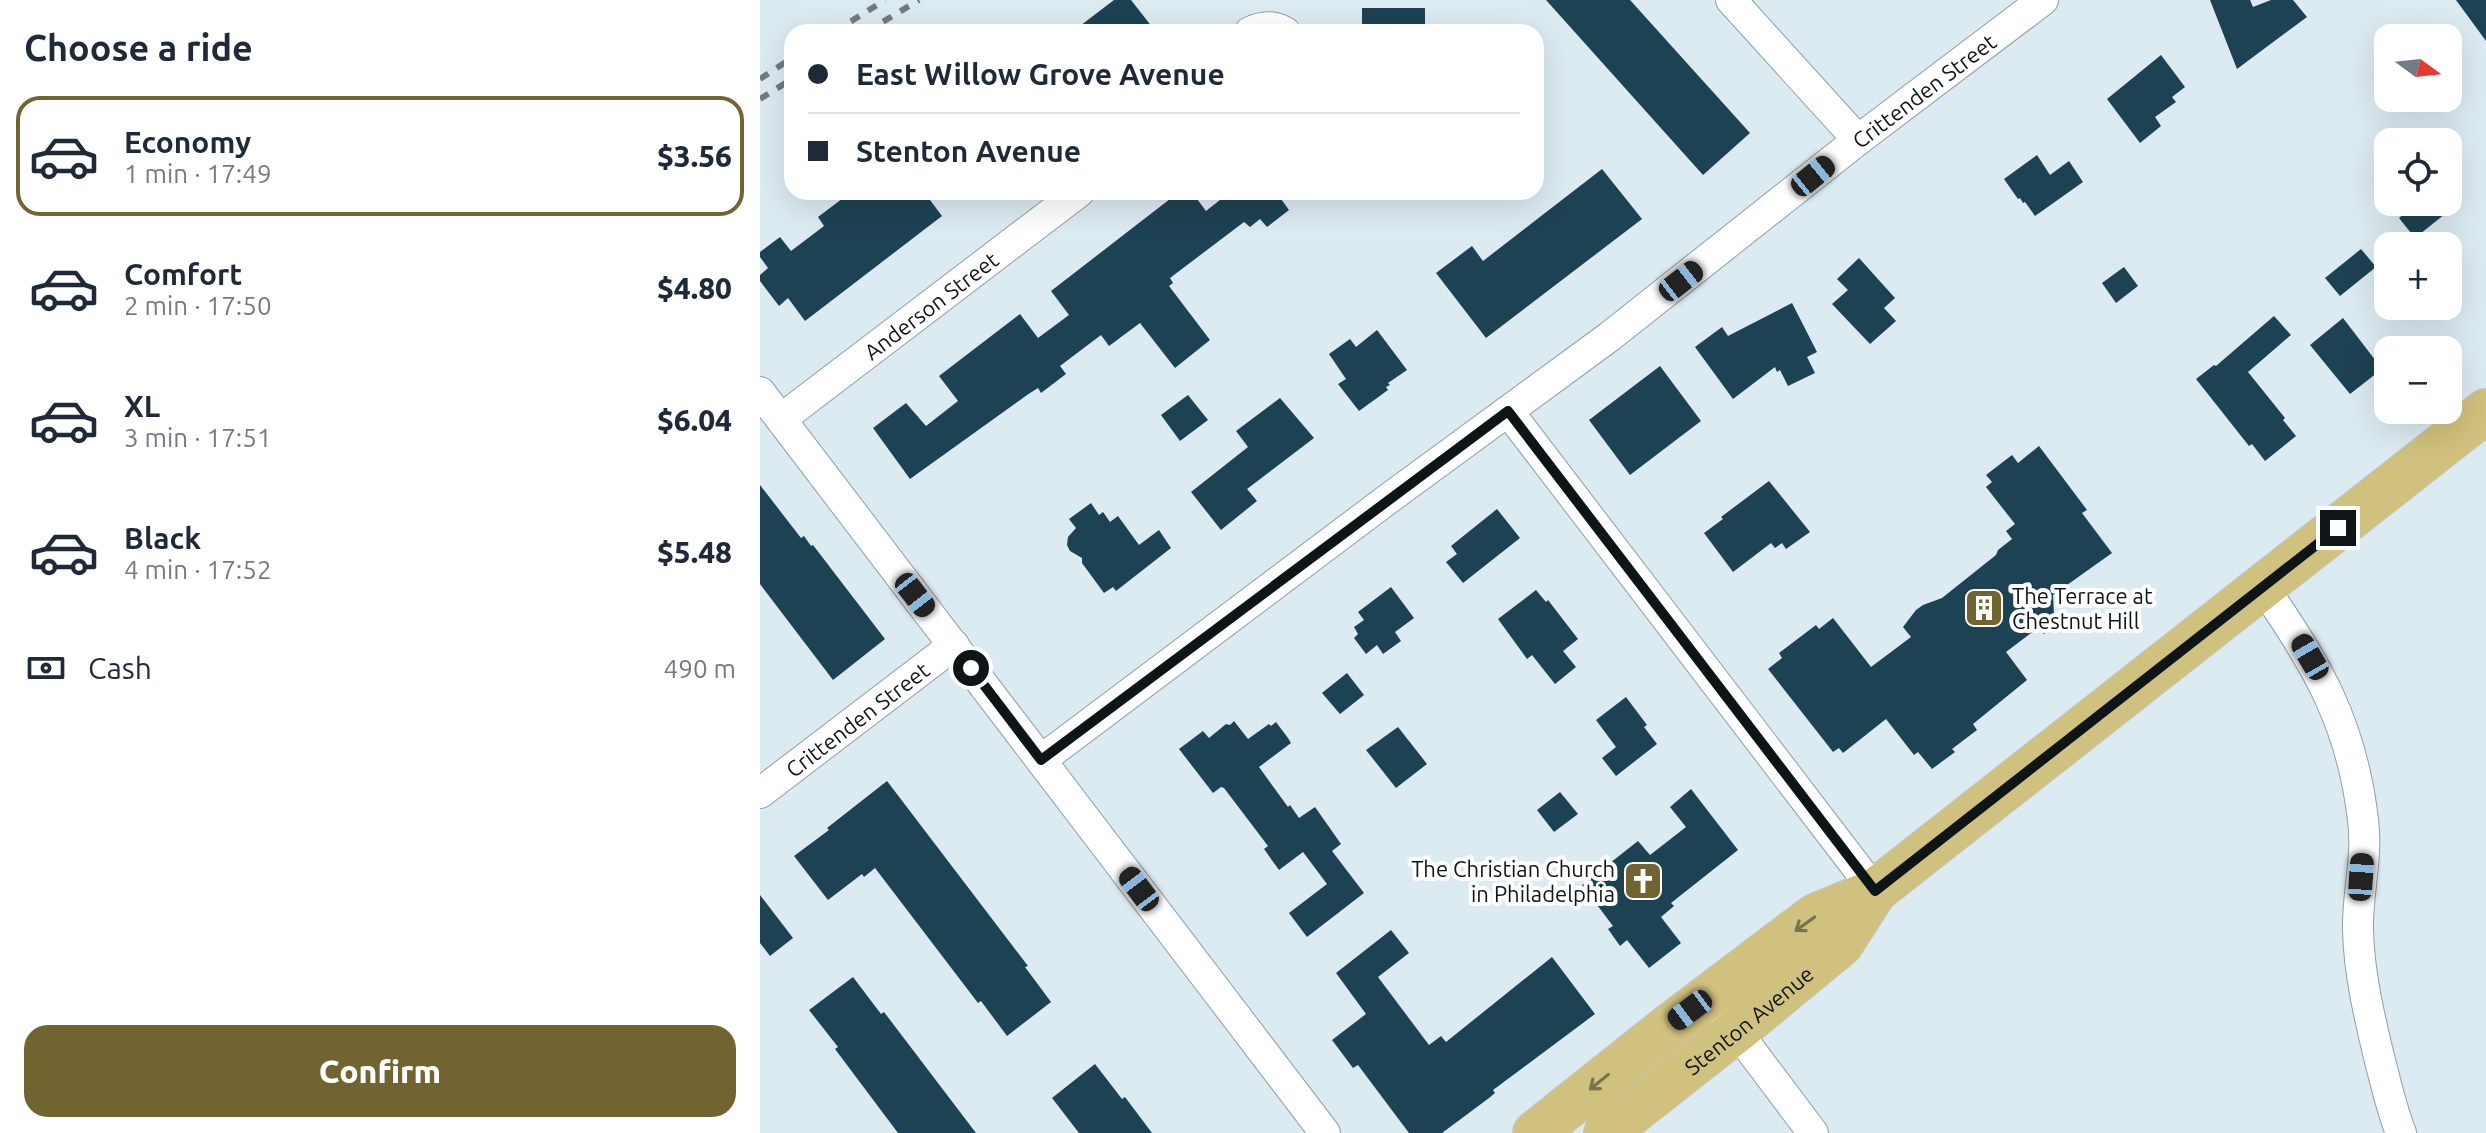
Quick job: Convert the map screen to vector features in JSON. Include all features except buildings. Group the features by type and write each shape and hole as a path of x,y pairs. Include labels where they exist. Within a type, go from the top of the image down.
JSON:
{"main road":[{"name":"Stenton Avenue","path":"1535,1133 1815,916 1875,891 2486,411"},
{"name":"Stenton Avenue","path":"1606,1133 1841,944 1875,891"}],"street":[{"path":"1731,0 1858,140"},
{"name":"Crittenden Street","path":"1041,760 1609,337 1858,140 2043,0"},
{"name":"Anderson Street","path":"781,419 1068,200"},
{"path":"760,392 1325,1133"},
{"path":"1508,411 1875,891"},
{"path":"2263,587 2294,631 2325,684 2348,740 2364,823 2357,927 2363,987 2388,1095 2401,1133"},
{"name":"Crittenden Street","path":"760,793 954,645"},
{"path":"1708,996 1813,1133"}],"railway":[{"path":"847,24 885,0"},
{"path":"879,24 919,0"},
{"path":"760,79 784,63"},
{"path":"760,99 784,84"}],"place":[{"name":"The Terrace at Chestnut Hill","path":"1984,608"},
{"name":"The Christian Church in Philadelphia","path":"1643,881"}],"route":[{"path":"971,668 1041,760 1508,411 1875,891 2338,528"}]}
